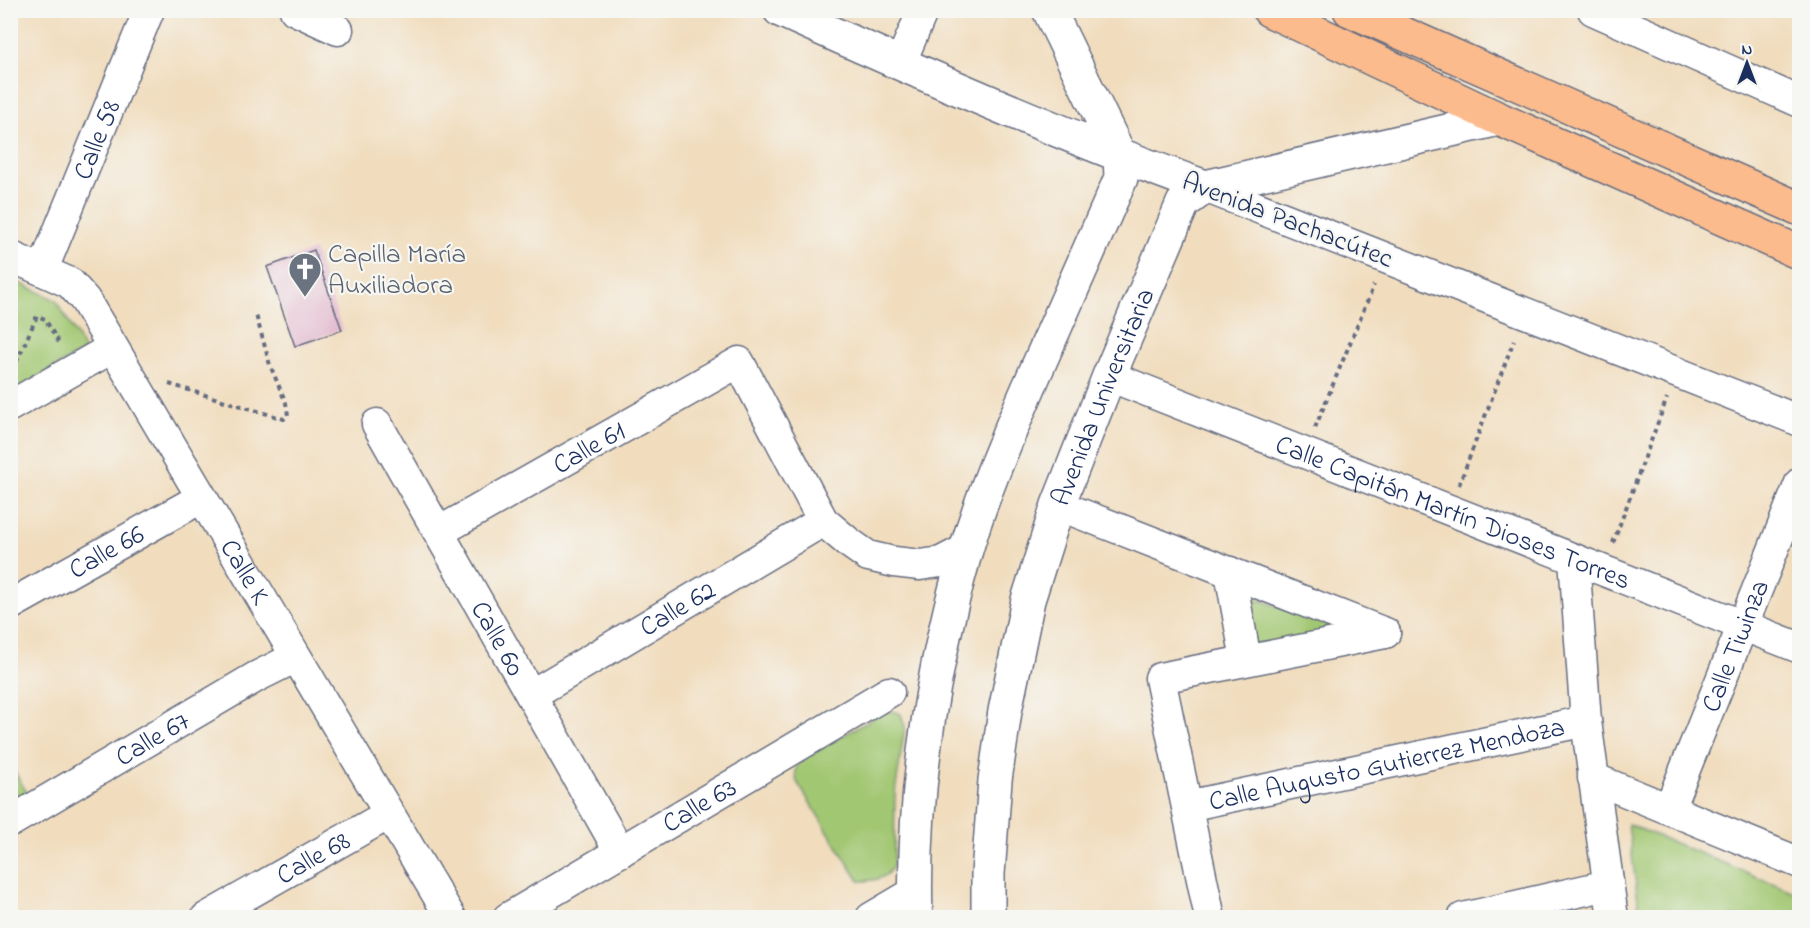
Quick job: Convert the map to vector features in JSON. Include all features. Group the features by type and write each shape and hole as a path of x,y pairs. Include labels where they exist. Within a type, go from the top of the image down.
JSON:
{"main road":[{"path":"1269,10 1499,119 1800,253"},
{"path":"1350,10 1800,210"}],"street":[{"name":"Calle 58","path":"43,269 149,10"},
{"path":"295,10 338,30"},
{"name":"Avenida Pachacútec","path":"780,10 900,64 1120,156 1386,257 1800,421"},
{"path":"900,64 923,10"},
{"path":"871,918 916,905 918,820 924,755 946,626 966,549 1000,453 1121,178 1120,156 1048,10"},
{"path":"1593,10 1800,102"},
{"name":"Avenida Universitaria","path":"988,918 988,874 995,780 1005,711 1028,600 1058,505 1109,376 1183,202 1205,187 1499,119"},
{"name":"Calle K","path":"10,256 70,283 85,300 451,918"},
{"path":"10,406 112,348"},
{"name":"Calle 61","path":"439,532 739,362 823,521"},
{"name":"Calle Capitán Martín Dioses Torres","path":"1109,376 1800,648"},
{"name":"Calle 60","path":"377,424 620,852"},
{"name":"Calle Tiwinza","path":"1669,809 1800,483"},
{"name":"Calle 66","path":"10,605 201,498"},
{"path":"1058,505 1385,633 1160,678 1210,918"},
{"path":"823,521 868,556 894,562 920,565 941,562 966,549"},
{"name":"Calle 62","path":"531,695 823,521"},
{"path":"1574,559 1586,722 1613,918"},
{"path":"1230,572 1246,660"},
{"name":"Calle 67","path":"10,822 256,677 296,657"},
{"name":"Calle 63","path":"508,918 889,693"},
{"name":"Calle Augusto Gutierrez Mendoza","path":"1187,806 1586,722"},
{"path":"1593,778 1800,863"},
{"name":"Calle 68","path":"213,916 389,814"},
{"path":"1463,918 1608,885"}],"path":[{"path":"1305,454 1386,257"},
{"path":"1449,510 1525,312"},
{"path":"10,375 38,315 45,319 61,347"},
{"path":"137,391 158,381 284,419 288,415 286,403 270,365 256,315"},
{"path":"1602,570 1677,372"}],"green space":[{"path":"11,279 56,300 85,350 11,393"},
{"path":"1245,595 1351,632 1255,650"},
{"path":"893,711 901,714 905,727 895,793 894,865 880,878 859,881 797,782 796,769 804,758 884,712"},
{"path":"10,764 30,798 10,810"},
{"path":"1628,824 1799,894 1799,917 1640,917"}],"building":[{"name":"Capilla María Auxiliadora","path":"314,250 342,330 295,346 267,267"}],"place":[{"name":"Capilla María Auxiliadora","path":"305,298"}]}
